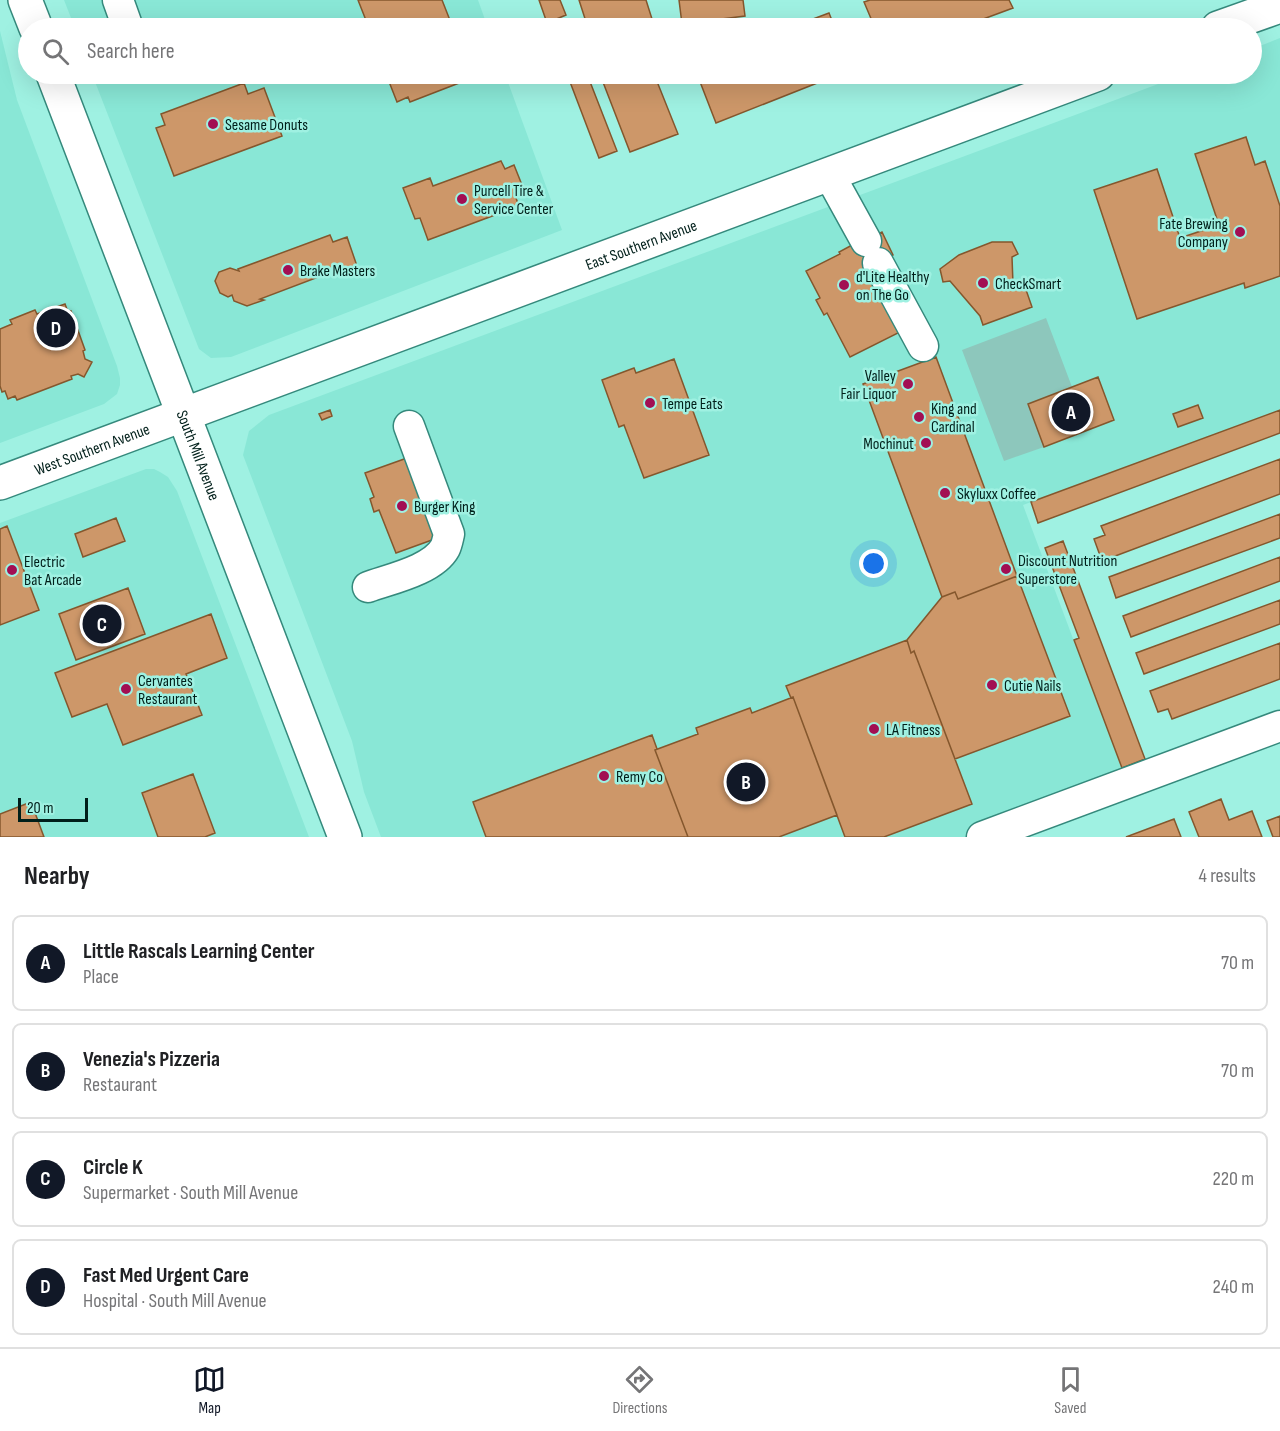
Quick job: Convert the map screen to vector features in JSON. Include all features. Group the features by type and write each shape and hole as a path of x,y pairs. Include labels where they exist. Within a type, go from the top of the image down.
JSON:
{"main road":[{"path":"25,0 32,18"},
{"path":"1246,18 1280,6"},
{"name":"South Mill Avenue","path":"57,84 345,837"},
{"name":"East Southern Avenue","path":"184,415 1071,84"},
{"name":"West Southern Avenue","path":"0,483 184,415"}],"lane":[{"path":"118,0 124,18"},
{"path":"829,174 923,346"},
{"path":"368,586 423,567 446,547 449,534 409,426"},
{"path":"982,837 1280,726"}],"shaded area":[{"path":"64,0 478,0 484,18 71,18"},
{"path":"0,31 17,100 117,366 120,385 117,394 104,404 0,443"},
{"path":"1280,38 1280,410 1023,505 1127,783 982,837 381,837 364,792 352,741 243,455 249,431 269,415 1158,84 1262,84 1262,45"},
{"path":"96,84 509,84 562,230 231,357 211,358 199,349"},
{"path":"1046,318 1072,387 1028,404 1044,447 1004,461 962,350"},
{"path":"146,469 154,469 168,477 177,491 309,837 0,837 0,523"}],"building":[{"path":"358,0 442,0 449,18 365,18"},
{"path":"539,0 560,0 566,15 559,18 545,18"},
{"path":"579,0 646,0 652,18 585,18"},
{"path":"679,0 743,0 745,16 681,18"},
{"path":"870,0 1009,0 1013,8 986,18 871,18 864,2"},
{"path":"829,13 831,18 816,18"},
{"path":"244,84 248,94 264,88 282,136 174,176 156,128 165,125 161,114"},
{"path":"390,84 456,84 410,102 408,97 397,102"},
{"path":"571,84 591,84 617,151 599,158"},
{"path":"604,84 658,84 678,134 630,152"},
{"path":"701,84 815,84 716,123"},
{"name":"Fate Brewing Company","path":"1246,137 1255,165 1265,161 1280,206 1280,276 1245,288 1244,283 1137,319 1094,190 1157,169 1180,238 1219,225 1195,154"},
{"name":"Purcell Tire & Service Center","path":"501,161 505,169 514,165 524,190 514,193 519,206 428,240 420,218 415,219 403,188 430,178 433,186"},
{"name":"d'Lite Healthy on The Go","path":"882,232 893,255 868,268 900,332 850,357 827,313 824,315 816,300 820,298 806,271 840,254 839,252 854,244 856,246"},
{"name":"Brake Masters","path":"330,235 333,242 347,237 357,266 343,271 342,268 247,306 234,301 232,295 228,297 220,293 215,281 219,272 230,268 239,271 238,269"},
{"name":"CheckSmart","path":"992,242 1012,242 1018,254 1012,257 1013,284 1024,284 1032,307 983,325 980,316 950,281 943,282 940,269 959,255"},
{"path":"65,304 68,312 71,311 85,350 83,351 85,359 92,362 84,377 78,374 71,376 72,379 17,400 15,396 8,399 0,386 0,329 12,324 10,320 35,310 37,314"},
{"path":"936,357 1017,576 958,599 955,592 942,597 863,384"},
{"name":"Tempe Eats","path":"674,359 709,455 644,478 624,425 619,427 602,380 634,368 636,373"},
{"path":"1098,377 1114,420 1044,447 1028,404"},
{"path":"1198,405 1203,418 1178,427 1173,414"},
{"path":"330,410 332,416 322,420 319,414"},
{"path":"1280,410 1280,433 1038,523 1031,502"},
{"name":"Burger King","path":"407,458 443,536 396,553 379,510 374,512 370,499 374,497 365,473"},
{"path":"1280,459 1280,494 1102,561 1094,539 1105,535 1101,526"},
{"path":"1280,514 1280,538 1116,598 1109,577"},
{"path":"116,518 125,541 83,557 75,534"},
{"name":"Electric Bat Arcade","path":"7,526 39,610 0,625 0,529"},
{"path":"1063,541 1145,759 1122,768 1074,640 1079,638 1045,548"},
{"path":"1280,557 1280,581 1131,637 1123,616"},
{"name":"Cutie Nails","path":"1017,576 1070,716 955,759 914,651 911,653 907,640 942,597 955,592 958,599"},
{"path":"128,588 145,634 76,660 59,614"},
{"path":"1280,600 1280,624 1144,674 1136,653"},
{"name":"Cervantes Restaurant","path":"211,614 227,658 186,674 202,715 123,745 107,704 72,717 55,673"},
{"name":"LA Fitness","path":"907,640 911,653 914,651 972,804 884,837 845,837 793,697 791,698 786,686"},
{"path":"1280,643 1280,679 1172,719 1168,709 1158,712 1150,691"},
{"path":"793,697 837,815 779,837 688,837 655,750 698,734 696,728 750,708 752,713"},
{"name":"Remy Co","path":"652,735 657,749 655,750 688,837 486,837 473,802"},
{"path":"193,774 215,833 205,837 158,837 142,793"},
{"path":"1221,799 1229,820 1252,811 1262,837 1199,837 1189,812"},
{"path":"31,802 44,837 0,837 0,814"},
{"path":"1280,816 1280,837 1273,837 1267,821"},
{"path":"1174,819 1181,837 1126,837"}],"place":[{"name":"Sesame Donuts","path":"213,124"},
{"name":"Purcell Tire & Service Center","path":"462,199"},
{"name":"Fate Brewing Company","path":"1240,232"},
{"name":"Brake Masters","path":"288,270"},
{"name":"CheckSmart","path":"983,283"},
{"name":"d'Lite Healthy on The Go","path":"844,285"},
{"name":"Fast Med Urgent Care","path":"56,328"},
{"name":"Valley Fair Liquor","path":"908,384"},
{"name":"Tempe Eats","path":"650,403"},
{"name":"Little Rascals Learning Center","path":"1071,412"},
{"name":"King and Cardinal","path":"919,417"},
{"name":"Mochinut","path":"926,443"},
{"name":"Skyluxx Coffee","path":"945,493"},
{"name":"Burger King","path":"402,506"},
{"name":"Discount Nutrition Superstore","path":"1006,569"},
{"name":"Electric Bat Arcade","path":"12,570"},
{"name":"Circle K","path":"102,624"},
{"name":"Cutie Nails","path":"992,685"},
{"name":"Cervantes Restaurant","path":"126,689"},
{"name":"LA Fitness","path":"874,729"},
{"name":"Remy Co","path":"604,776"},
{"name":"Venezia's Pizzeria","path":"746,782"}]}
